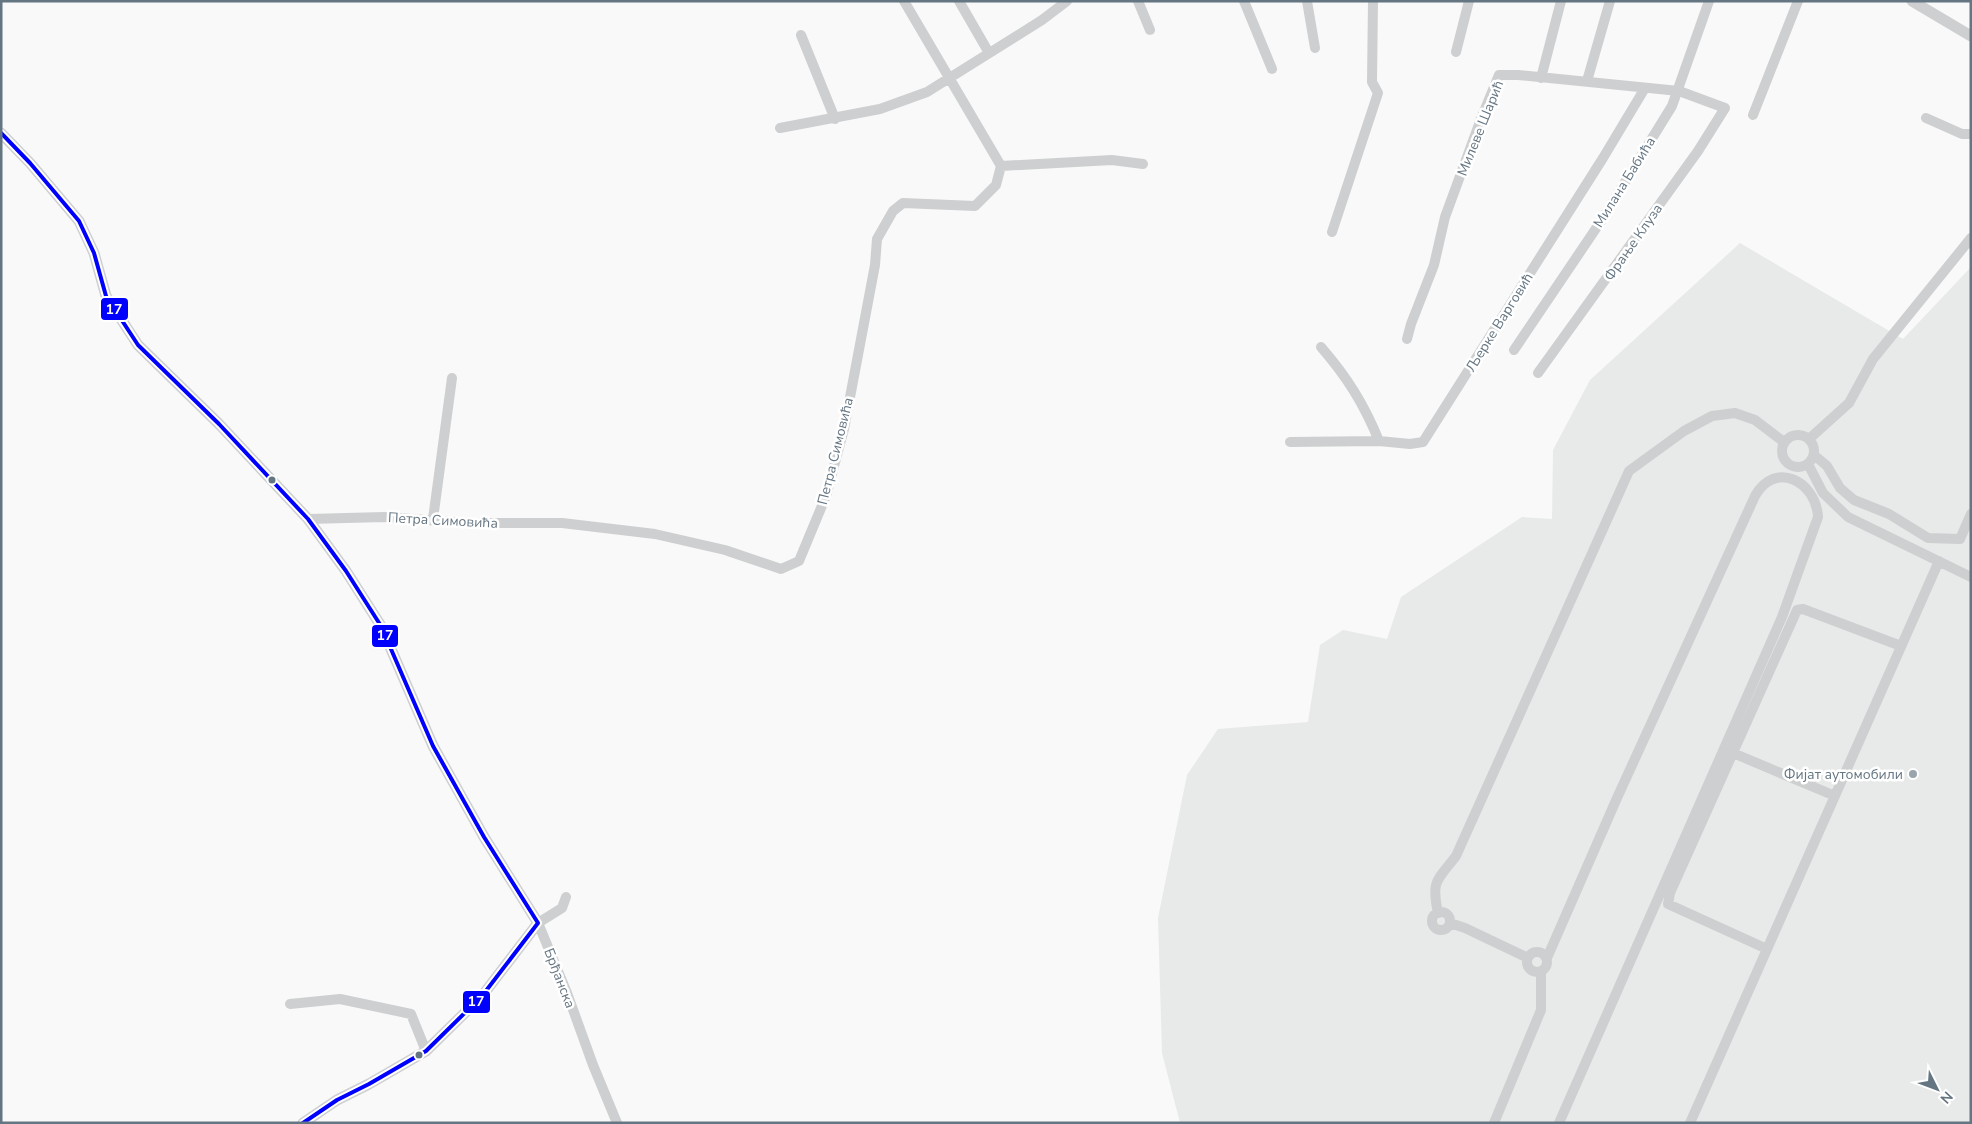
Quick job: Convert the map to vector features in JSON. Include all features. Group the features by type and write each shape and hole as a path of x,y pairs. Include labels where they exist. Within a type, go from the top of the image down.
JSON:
{"street":[{"path":"904,1 1001,166 1112,160 1143,164"},
{"path":"959,1 989,52"},
{"path":"780,128 880,109 927,92 1042,20 1067,1"},
{"path":"1138,1 1150,30"},
{"path":"1244,1 1272,69"},
{"path":"1307,1 1315,48"},
{"path":"1332,232 1378,93 1372,82 1373,1"},
{"path":"1456,52 1469,1"},
{"path":"1541,78 1561,1"},
{"path":"1587,81 1610,1"},
{"name":"Милана Бабића","path":"1514,350 1601,221 1672,106 1679,91 1709,1"},
{"path":"1753,115 1798,1"},
{"path":"1912,1 1971,36"},
{"path":"801,35 835,119"},
{"name":"Милеве Шарић","path":"1407,339 1434,265 1445,217 1499,75 1587,81 1679,91 1725,108"},
{"name":"Љерке Варговић","path":"1290,442 1379,441 1410,444 1423,442 1598,166 1645,88"},
{"name":"Фрање Клуза","path":"1538,373 1693,158 1725,108"},
{"path":"1926,118 1962,134 1971,134"},
{"name":"Брђанска","path":"1,133 30,163 79,221 94,253 106,296 138,345 219,424 308,519 346,571 380,626 433,746 484,837 538,923 617,1123"},
{"name":"Петра Симовића","path":"308,519 384,517 469,522 562,524 655,534 716,548 781,569 799,561 826,496 844,429 875,265 877,239 893,211 903,203 975,206 996,185 1001,166"},
{"path":"1809,439 1849,403 1873,359 1971,238"},
{"path":"1321,347 1344,372 1366,409 1379,441"},
{"path":"433,519 452,378"},
{"path":"1450,923 1444,929 1436,928 1433,920 1438,913 1434,892 1436,883 1456,856 1629,471 1684,431 1712,416 1735,413 1755,420 1784,442"},
{"path":"1811,459 1798,468 1788,465 1781,452 1784,442 1793,435 1804,436 1809,439 1814,449 1811,459 1823,493 1848,517 1971,577"},
{"path":"1811,459 1827,466 1840,488 1854,500 1889,514 1928,538 1960,540 1971,514"},
{"path":"1494,1123 1541,1010 1541,972 1547,965 1547,958 1621,789 1747,511 1760,487 1765,482 1779,478 1794,480 1814,497 1818,517 1782,617 1558,1123"},
{"path":"1690,1123 1939,562"},
{"path":"1767,949 1668,904 1670,893 1797,610 1803,609 1901,646"},
{"path":"1733,753 1835,796"},
{"path":"303,1123 337,1100 426,1051 482,996 538,923 562,908 566,897"},
{"path":"1438,913 1446,913 1450,918 1450,923"},
{"path":"1450,923 1465,928 1528,958"},
{"path":"1541,972 1531,971 1527,965 1528,958 1532,953 1539,952 1547,958"},
{"path":"290,1004 340,998 411,1014 426,1051"}],"shaded area":[{"path":"1740,243 1903,339 1971,267 1971,1123 1180,1123 1162,1053 1158,918 1187,775 1218,729 1308,722 1320,645 1343,630 1387,639 1401,597 1522,517 1552,519 1553,450 1590,380"}],"transit line":[{"name":"17","path":"1,133 30,163 79,221 94,253 106,296 138,345 219,424 308,519 346,571 381,626 433,746 484,837 538,923 482,996 426,1051 337,1100 303,1123"}],"place":[{"name":"Фијат аутомобили","path":"1913,774"}]}
